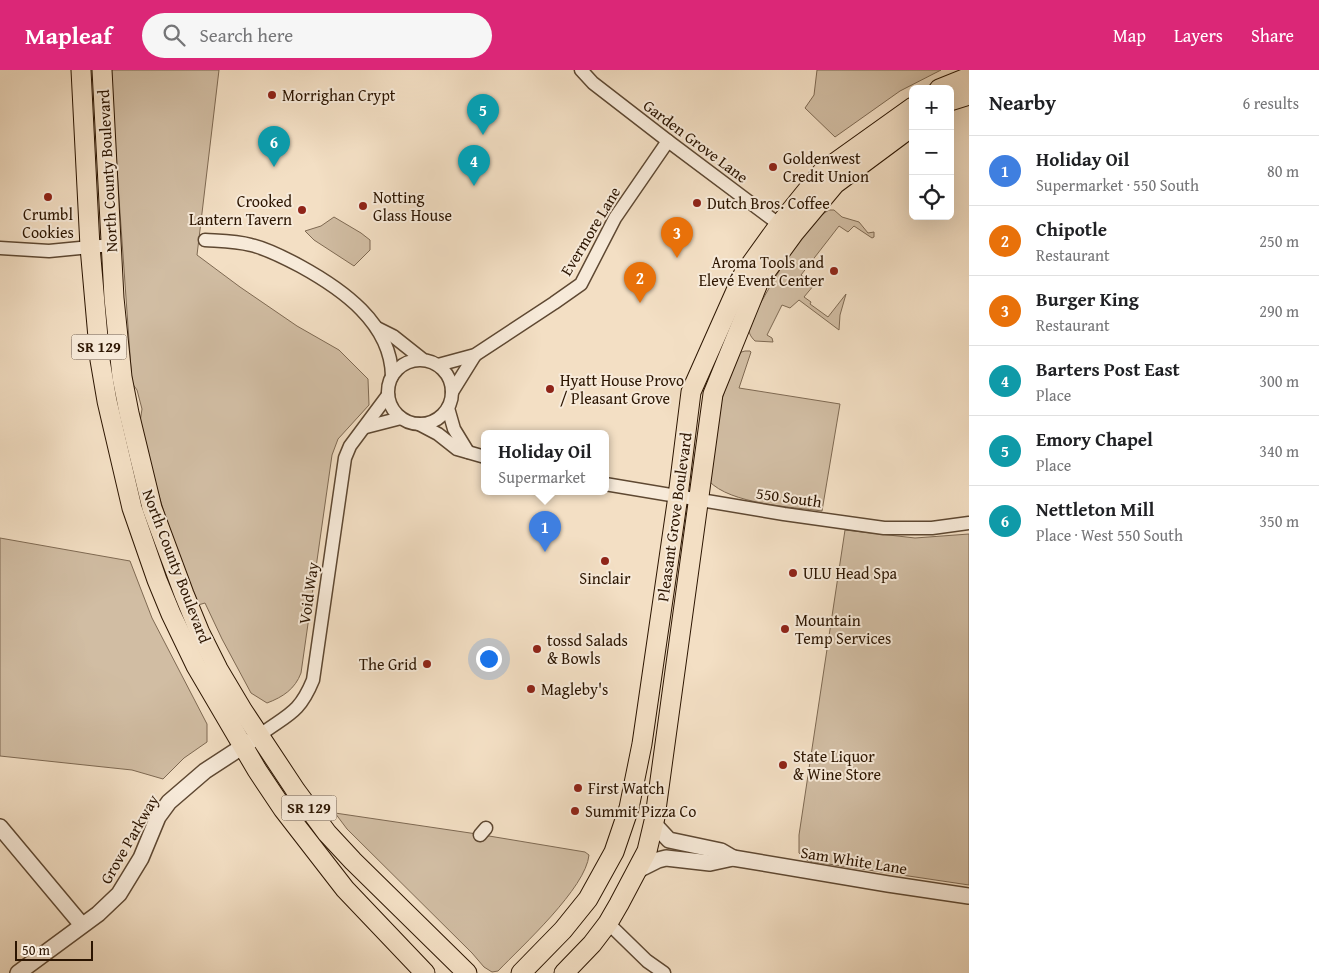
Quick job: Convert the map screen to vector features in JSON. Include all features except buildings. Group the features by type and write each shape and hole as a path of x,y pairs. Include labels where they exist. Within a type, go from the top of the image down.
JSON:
{"main road":[{"name":"North County Boulevard","path":"81,70 90,247 100,360 106,401 132,508 171,614 196,666 251,741 296,790 327,833 353,861 467,973"},
{"name":"North County Boulevard","path":"102,70 114,308 122,377 139,459 152,508 200,633 233,694 251,741 283,809 314,851 375,922 425,973"},
{"path":"949,85 969,77"},
{"path":"954,100 969,94"},
{"name":"Pleasant Grove Boulevard","path":"564,973 592,944 608,923 647,851 655,817 713,394 759,281 787,229 822,172 909,110"},
{"name":"Pleasant Grove Boulevard","path":"521,973 562,930 588,899 614,852 629,808 642,744 691,392 743,275 787,229 835,184 909,129"}],"street":[{"name":"Garden Grove Lane","path":"581,70 593,83 668,141 787,229"},
{"name":"Evermore Lane","path":"475,355 581,284 615,218 668,141"},
{"path":"205,240 251,245 284,257 347,295 377,328 390,357 392,376"},
{"path":"0,248 49,251 111,245"},
{"path":"377,328 393,336 422,359 433,362 442,368 449,376 452,392"},
{"path":"438,365 460,361 475,355"},
{"path":"419,424 437,420 448,408 452,392 475,355"},
{"path":"422,359 411,361 401,366 392,376 389,382 388,396 394,411 401,418 419,424 438,434 457,449 481,456"},
{"name":"Void Way","path":"251,741 297,709 304,701 313,680 345,458 350,446 388,396"},
{"path":"448,408 454,429 468,452"},
{"path":"366,427 401,418"},
{"name":"550 South","path":"609,485 884,528 932,528 969,523"},
{"name":"Grove Parkway","path":"18,973 98,914 119,894 140,858 158,818 169,802 204,771 251,741"},
{"name":"Sam White Lane","path":"655,817 656,826 669,840 721,851 733,858"},
{"path":"0,827 82,925"},
{"name":"Sam White Lane","path":"636,871 666,858 710,862 733,858 969,896"},
{"path":"608,923 647,961 664,973"}],"shaded area":[{"path":"110,70 219,70 197,255 297,326 339,350 368,379 369,405 338,439 332,455 301,673 288,692 267,703 251,693 205,603 198,605 175,548 153,476 140,422 142,409 137,390 132,383"},
{"path":"817,70 941,70 909,85 835,137 805,108 814,95"},
{"path":"829,210 834,210 842,217 859,222 868,233 874,232 874,237 872,238 854,226 848,232 839,226 801,275 814,285 804,297 811,302 810,304 828,317 846,294 840,315 839,330 799,300 790,308 782,305 767,335 772,338 773,342 755,341 750,333 749,326 765,295 800,239"},
{"path":"334,217 370,240 370,250 354,266 314,240 305,231 321,226"},
{"path":"751,352 739,388 840,404 822,511 746,500 719,489 709,481 716,425 722,399 734,359 738,353"},
{"path":"845,530 915,538 969,534 969,885 808,861 799,853 799,835"},
{"path":"0,538 130,561 152,618 207,724 207,742 184,758 163,779 132,770 0,756"},
{"path":"335,813 477,834 585,852 589,855 577,884 565,900 537,932 498,971 492,972 484,967 347,829"}],"place":[{"name":"Morrighan Crypt","path":"272,95"},
{"name":"Emory Chapel","path":"483,135"},
{"name":"Nettleton Mill","path":"274,167"},
{"name":"Goldenwest Credit Union","path":"773,167"},
{"name":"Barters Post East","path":"474,186"},
{"name":"Crumbl Cookies","path":"48,197"},
{"name":"Dutch Bros. Coffee","path":"697,203"},
{"name":"Notting Glass House","path":"363,206"},
{"name":"Crooked Lantern Tavern","path":"302,210"},
{"name":"Burger King","path":"677,258"},
{"name":"Aroma Tools and Elevé Event Center","path":"834,271"},
{"name":"Chipotle","path":"640,303"},
{"name":"Hyatt House Provo / Pleasant Grove","path":"550,389"},
{"name":"Holiday Oil","path":"545,552"},
{"name":"Sinclair","path":"605,561"},
{"name":"ULU Head Spa","path":"793,573"},
{"name":"Mountain Temp Services","path":"785,629"},
{"name":"tossd Salads & Bowls","path":"537,649"},
{"name":"The Grid","path":"427,664"},
{"name":"Magleby's","path":"531,689"},
{"name":"State Liquor & Wine Store","path":"783,765"},
{"name":"First Watch","path":"578,788"},
{"name":"Summit Pizza Co","path":"575,811"}]}
